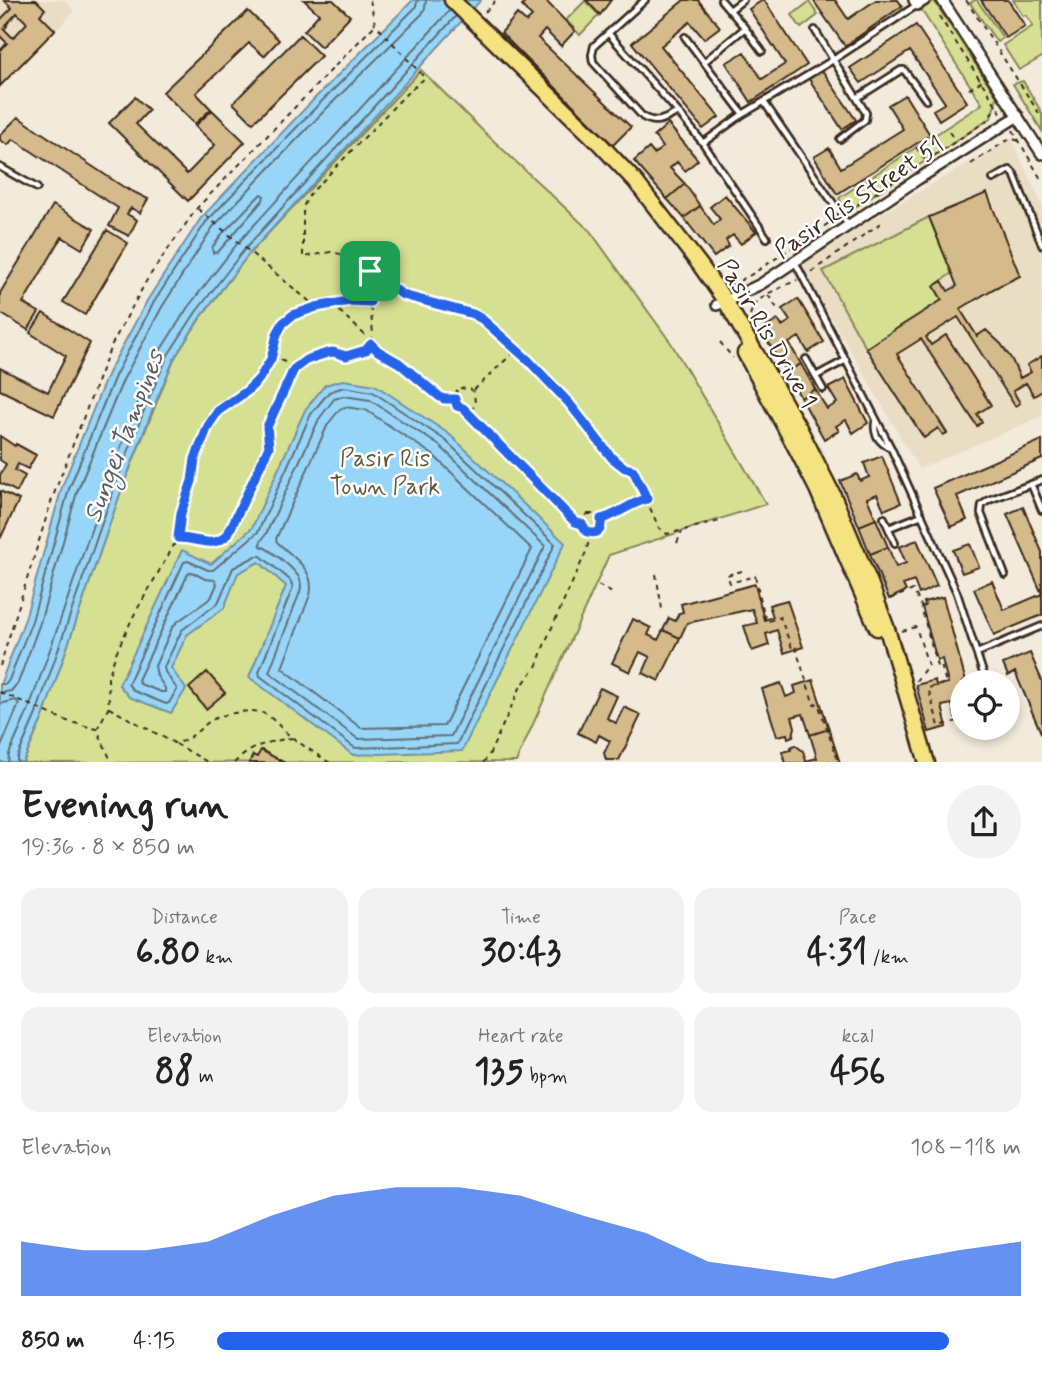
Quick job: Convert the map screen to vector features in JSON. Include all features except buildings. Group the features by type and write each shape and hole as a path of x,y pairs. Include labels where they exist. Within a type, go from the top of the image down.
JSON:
{"main road":[{"name":"Pasir Ris Drive 1","path":"443,0 475,23"},
{"name":"Pasir Ris Drive 1","path":"452,0 635,181 700,265 797,450 835,530 874,620 906,717 917,762"},
{"name":"Pasir Ris Drive 1","path":"722,304 799,428 832,493 887,629 927,762"}],"street":[{"path":"942,0 1042,154"},
{"name":"Pasir Ris Street 51","path":"722,304 761,284 1018,116"}],"lane":[{"path":"645,0 594,46 593,62 643,117 651,121 662,121 678,111"},
{"path":"721,0 762,51"},
{"path":"730,10 743,0"},
{"path":"704,143 743,114 833,60 919,2"},
{"path":"704,62 745,28"},
{"path":"815,30 866,113 866,117 840,138"},
{"path":"608,33 704,143 767,238"},
{"path":"685,37 743,114"},
{"path":"857,98 904,70 926,100"},
{"path":"764,102 848,226"},
{"path":"0,167 37,188"},
{"path":"993,178 1010,170 1014,174 1042,245"},
{"path":"795,262 876,418 922,515 957,593 982,670"},
{"path":"806,359 823,389"},
{"path":"816,377 846,359"},
{"path":"1005,575 981,513 982,505 1042,480"},
{"path":"1031,484 1042,510"},
{"path":"889,528 922,515"},
{"path":"884,518 895,543"},
{"path":"977,653 1042,627"}],"path":[{"path":"370,0 375,24 425,78 407,93 310,194 303,208 303,257 320,253 350,256 403,295 479,316 517,349 569,403 612,458 625,468 633,470 659,528 667,534 720,521"},
{"path":"475,23 496,0"},
{"path":"966,0 1042,118"},
{"path":"936,12 1042,181"},
{"path":"0,666 52,499 111,346 148,278 197,208 375,24"},
{"path":"969,89 981,82"},
{"path":"919,166 989,118 996,105"},
{"path":"949,132 956,141"},
{"path":"971,163 1006,141 1013,139 1020,142"},
{"path":"916,147 926,161"},
{"path":"754,273 902,177"},
{"path":"855,192 862,201"},
{"path":"197,208 316,307"},
{"path":"748,319 754,304 767,294 803,277 881,223"},
{"path":"178,538 211,543 220,541 228,534 269,447 267,427 294,369 306,360 327,353 346,356 366,350 371,344 373,334 370,271"},
{"path":"767,294 779,311"},
{"path":"97,729 108,708 108,678 116,653 134,615 178,538 181,513 192,481 195,459 208,426 218,411 254,386 273,353 277,334 283,323 293,315 331,303 355,300 370,302"},
{"path":"331,303 378,351 399,363 440,397 455,399"},
{"path":"473,390 517,349"},
{"path":"273,353 294,369"},
{"path":"473,390 474,407 471,409 457,406 456,391 473,390"},
{"path":"463,408 575,522 582,524"},
{"path":"601,519 647,499"},
{"path":"587,514 596,514 601,519 600,530 596,533 585,531 582,524 583,517 587,514"},
{"path":"677,543 682,530"},
{"path":"483,762 491,751 520,688 537,665 586,552 591,533"},
{"path":"742,571 727,575 730,583 755,576 766,622 780,617 792,648 796,646 814,705 818,703 837,758 825,762"},
{"path":"656,574 662,610"},
{"path":"598,585 612,593"},
{"path":"888,600 912,590 920,603 937,666 941,665 946,682 928,688 939,726 950,723"},
{"path":"898,632 916,627 928,664"},
{"path":"0,692 67,721 97,729"},
{"path":"108,708 209,762"},
{"path":"174,743 190,739 214,719 251,711 263,713 293,738 330,762"},
{"path":"97,729 112,762"},
{"path":"234,762 257,746 293,738"}],"shaded area":[{"path":"0,0 64,0 75,11 0,88"},
{"path":"1011,138 1042,204 1042,416 919,469 799,262"}],"green space":[{"path":"975,0 1003,38 997,42 970,3"},
{"path":"1013,0 1042,0 1042,57 1019,70 1003,45 1033,26"},
{"path":"585,1 599,15 580,35 566,20"},
{"path":"934,1 997,97 991,118 846,213 839,198 982,104 920,8"},
{"path":"809,2 818,15 801,28 792,15"},
{"name":"Pasir Ris Town Park","path":"421,70 590,231 671,343 766,504 609,555 516,762 23,762 43,717 120,494 174,359 201,317 249,254"},
{"path":"1023,81 1042,113 1042,131 1013,84"},
{"path":"929,217 952,273 934,286 942,300 866,348 823,271"}],"water":[{"name":"Sungei Tampines","path":"413,0 481,0 249,254 201,316 174,359 154,406 120,494 43,717 23,762 0,762 0,685 25,619 62,487 108,373 148,299 201,218"},
{"path":"343,380 375,385 449,434 565,543 462,751 353,755 249,677 286,586 259,562 238,573 224,608 187,635 171,668 186,689 171,713 129,697 119,685 182,550 211,564 252,528 305,410 325,385"}],"route":[{"path":"370,271 403,295 479,316 494,328 569,403 612,458 625,468 633,470 647,499 601,519 599,532 587,532 582,524 575,522 463,408 457,406 455,399 440,397 371,344 366,350 346,356 327,353 306,360 294,369 267,427 269,447 228,534 220,541 211,543 178,538 181,513 192,481 195,459 218,411 254,386 271,359 277,334 287,319 300,311 331,303 355,300 370,302 370,271"}]}
